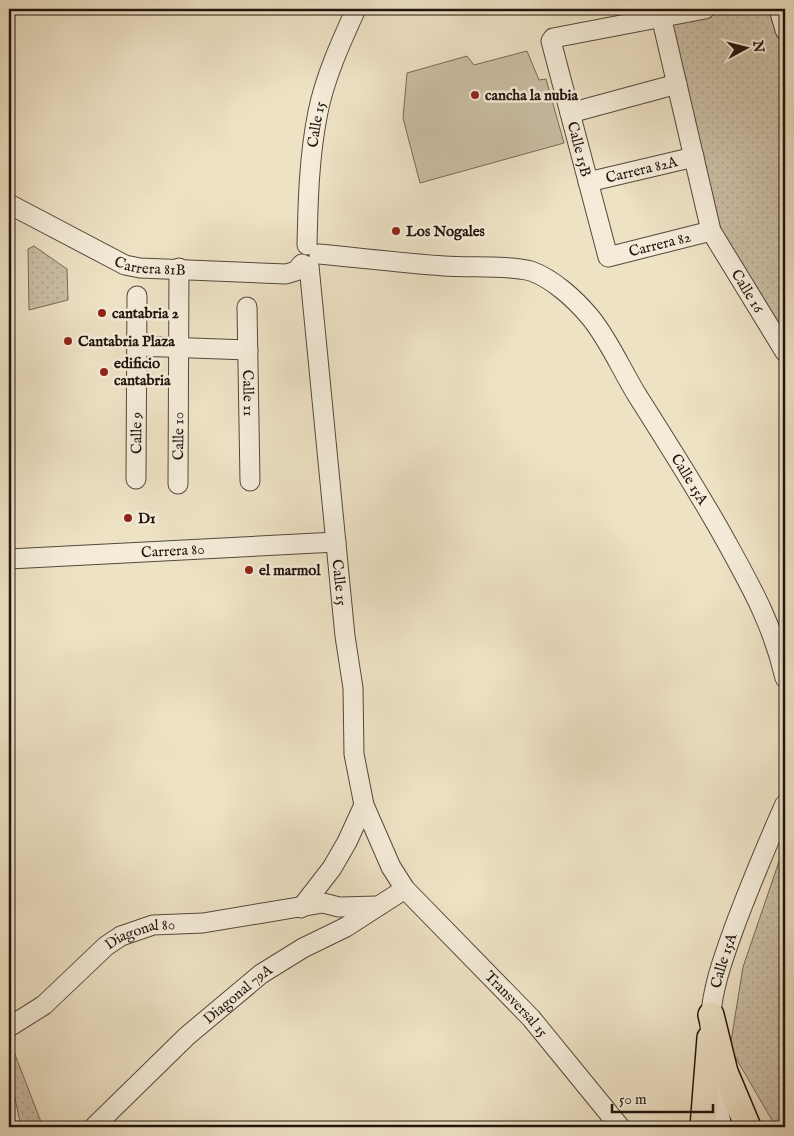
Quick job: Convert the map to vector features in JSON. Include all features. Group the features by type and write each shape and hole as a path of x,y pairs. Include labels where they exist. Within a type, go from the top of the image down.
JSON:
{"main road":[{"path":"703,1127 710,1027"},
{"path":"710,1027 725,1072 748,1127"}],"street":[{"name":"Calle 15","path":"356,9 325,87 318,112 310,160 309,257 336,542 353,688 354,754 364,805 391,867 405,889"},
{"path":"661,16 705,9"},
{"path":"779,9 785,30"},
{"name":"Calle 15B","path":"608,257 551,41 553,38 661,16"},
{"name":"Calle 16","path":"661,16 712,231 785,352"},
{"path":"570,113 677,84"},
{"name":"Carrera 82A","path":"588,182 694,157"},
{"name":"Carrera 81B","path":"9,204 125,265 140,268 179,268 286,274 296,271 309,257 530,271 567,294"},
{"name":"Carrera 82","path":"608,257 712,231"},
{"name":"Calle 10","path":"178,484 179,268"},
{"name":"Calle 15A","path":"567,294 590,318 608,344 630,384 701,496 763,607 785,678"},
{"name":"Calle 9","path":"136,479 137,296"},
{"name":"Calle 11","path":"248,306 250,481"},
{"path":"137,346 248,350"},
{"name":"Carrera 80","path":"9,559 336,542"},
{"name":"Calle 15A","path":"722,1127 714,1091 710,1027 713,992 744,900 785,804"},
{"path":"301,908 332,868 348,842 364,805"},
{"name":"Diagonal 79A","path":"94,1127 187,1036 260,974 303,948 346,927 405,889"},
{"name":"Transversal 15","path":"405,889 530,1018 620,1127"},
{"name":"Diagonal 80","path":"9,1027 44,1005 106,946 121,936 153,926 203,922 323,904 339,907 378,906"},
{"path":"339,907 346,927"}],"shaded area":[{"path":"705,9 779,9 785,30 785,352 711,231 661,16"},
{"name":"cancha la nubia","path":"527,51 539,80 546,79 564,143 420,183 403,118 407,73 467,56 474,65"},
{"path":"34,246 67,269 68,300 29,310 28,249"},
{"path":"785,844 785,1127 776,1127 730,1048 743,967"},
{"path":"9,1039 43,1127 21,1127 9,1070"}],"place":[{"name":"cancha la nubia","path":"475,95"},
{"name":"Los Nogales","path":"396,231"},
{"name":"cantabria 2","path":"102,313"},
{"name":"Cantabria Plaza","path":"68,341"},
{"name":"edificio cantabria","path":"104,372"},
{"name":"D1","path":"128,518"},
{"name":"el marmol","path":"249,570"}]}
